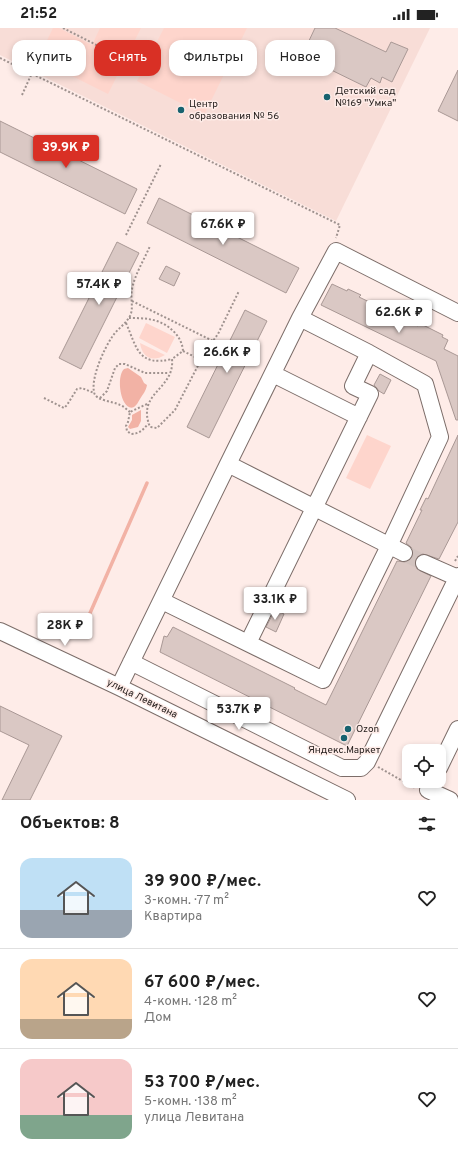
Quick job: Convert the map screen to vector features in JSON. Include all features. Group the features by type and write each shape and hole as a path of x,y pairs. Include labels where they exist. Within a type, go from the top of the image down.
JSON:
{"street":[{"path":"119,687 300,318 336,251 458,313"},
{"path":"162,600 323,680 389,546 440,437 425,384 370,352 300,318"},
{"path":"248,643 370,394 353,386 370,352"},
{"path":"273,374 359,417"},
{"path":"228,464 404,553"},
{"path":"131,662 342,768 361,768 367,762 458,577 424,563"},
{"name":"улица Левитана","path":"0,631 119,687 347,800"},
{"path":"446,754 458,729"},
{"path":"427,791 450,800"}],"path":[{"path":"63,28 94,43"},
{"path":"0,58 12,64"},
{"path":"22,95 31,76"},
{"path":"38,76 340,225 335,241 336,251"},
{"path":"126,235 161,164"},
{"path":"94,393 99,362 118,329 126,323 129,318 131,313 132,291 134,284 150,246"},
{"path":"172,359 172,366 167,379 150,399 146,409 150,428 157,428 175,410 239,291"},
{"path":"132,300 213,341"},
{"path":"129,318 150,319 164,325 174,331 179,337 183,351 201,360"},
{"path":"126,323 137,350 143,357 149,360 160,362 172,359 183,351"},
{"path":"100,398 107,391 115,368 119,364 125,364 145,373 169,373"},
{"path":"44,398 64,408 77,389 82,388 94,393 100,398 121,405 130,412"},
{"path":"130,412 148,403"},
{"path":"130,412 126,426 127,431 131,434 136,434 142,431 148,424"},
{"path":"367,762 427,791"}],"shaded area":[{"path":"0,28 430,28 336,221 43,76 86,76 86,40 12,40 12,61 0,55"},
{"path":"53,28 59,28 82,40 47,40"},
{"path":"100,28 141,28 135,40 94,40"},
{"path":"164,28 247,28 241,40 169,40 169,76 223,76 204,115 137,81 140,76 161,76 161,40 158,40"},
{"path":"94,41 94,76 117,76 108,94 72,76 86,76 86,42 92,45"},
{"path":"146,323 175,337 167,353 139,338"},
{"path":"140,343 165,355 156,358 148,357 143,352"},
{"path":"128,368 141,377 147,385 145,391 134,407 126,405 121,394 121,373 124,369"},
{"path":"141,410 141,421 138,427 130,429 128,427 132,420 132,415"},
{"path":"367,435 391,446 370,489 346,478"}],"building":[{"path":"315,28 335,28 386,52 391,42 408,49 392,82 382,77 380,83 371,78 366,87 335,72 335,40 309,40"},
{"path":"458,70 458,121 438,111"},
{"path":"0,121 137,189 125,214 0,152"},
{"path":"159,198 299,268 286,293 147,223"},
{"path":"117,242 139,253 81,369 59,358"},
{"path":"166,266 180,273 174,286 159,279"},
{"path":"332,284 347,291 348,289 361,295 359,297 388,311 389,309 401,315 400,317 418,326 419,323 443,335 442,337 448,340 444,349 458,356 458,420 456,420 436,361 321,305"},
{"path":"245,310 267,321 209,438 187,427"},
{"path":"380,374 391,380 384,394 374,385"},
{"path":"458,435 458,522 439,559 423,554 419,555 416,559 415,564 417,569 431,576 347,746 160,652 164,636 167,637 173,627 326,705 397,561 410,561 413,557 412,548 406,543 422,510 420,510 426,498 428,499"},
{"path":"275,610 284,614 276,632 266,627"},
{"path":"0,706 62,736 30,800 2,800 29,745 0,731"}],"waterway":[{"path":"80,636 147,483"}],"tunnel":[{"path":"404,553 424,563"}],"place":[{"name":"Детский сад №169 \"Умка\"","path":"327,97"},
{"name":"Центр образования № 56","path":"181,110"},
{"name":"Ozon","path":"348,729"},
{"name":"Яндекс.Маркет","path":"344,738"}]}
